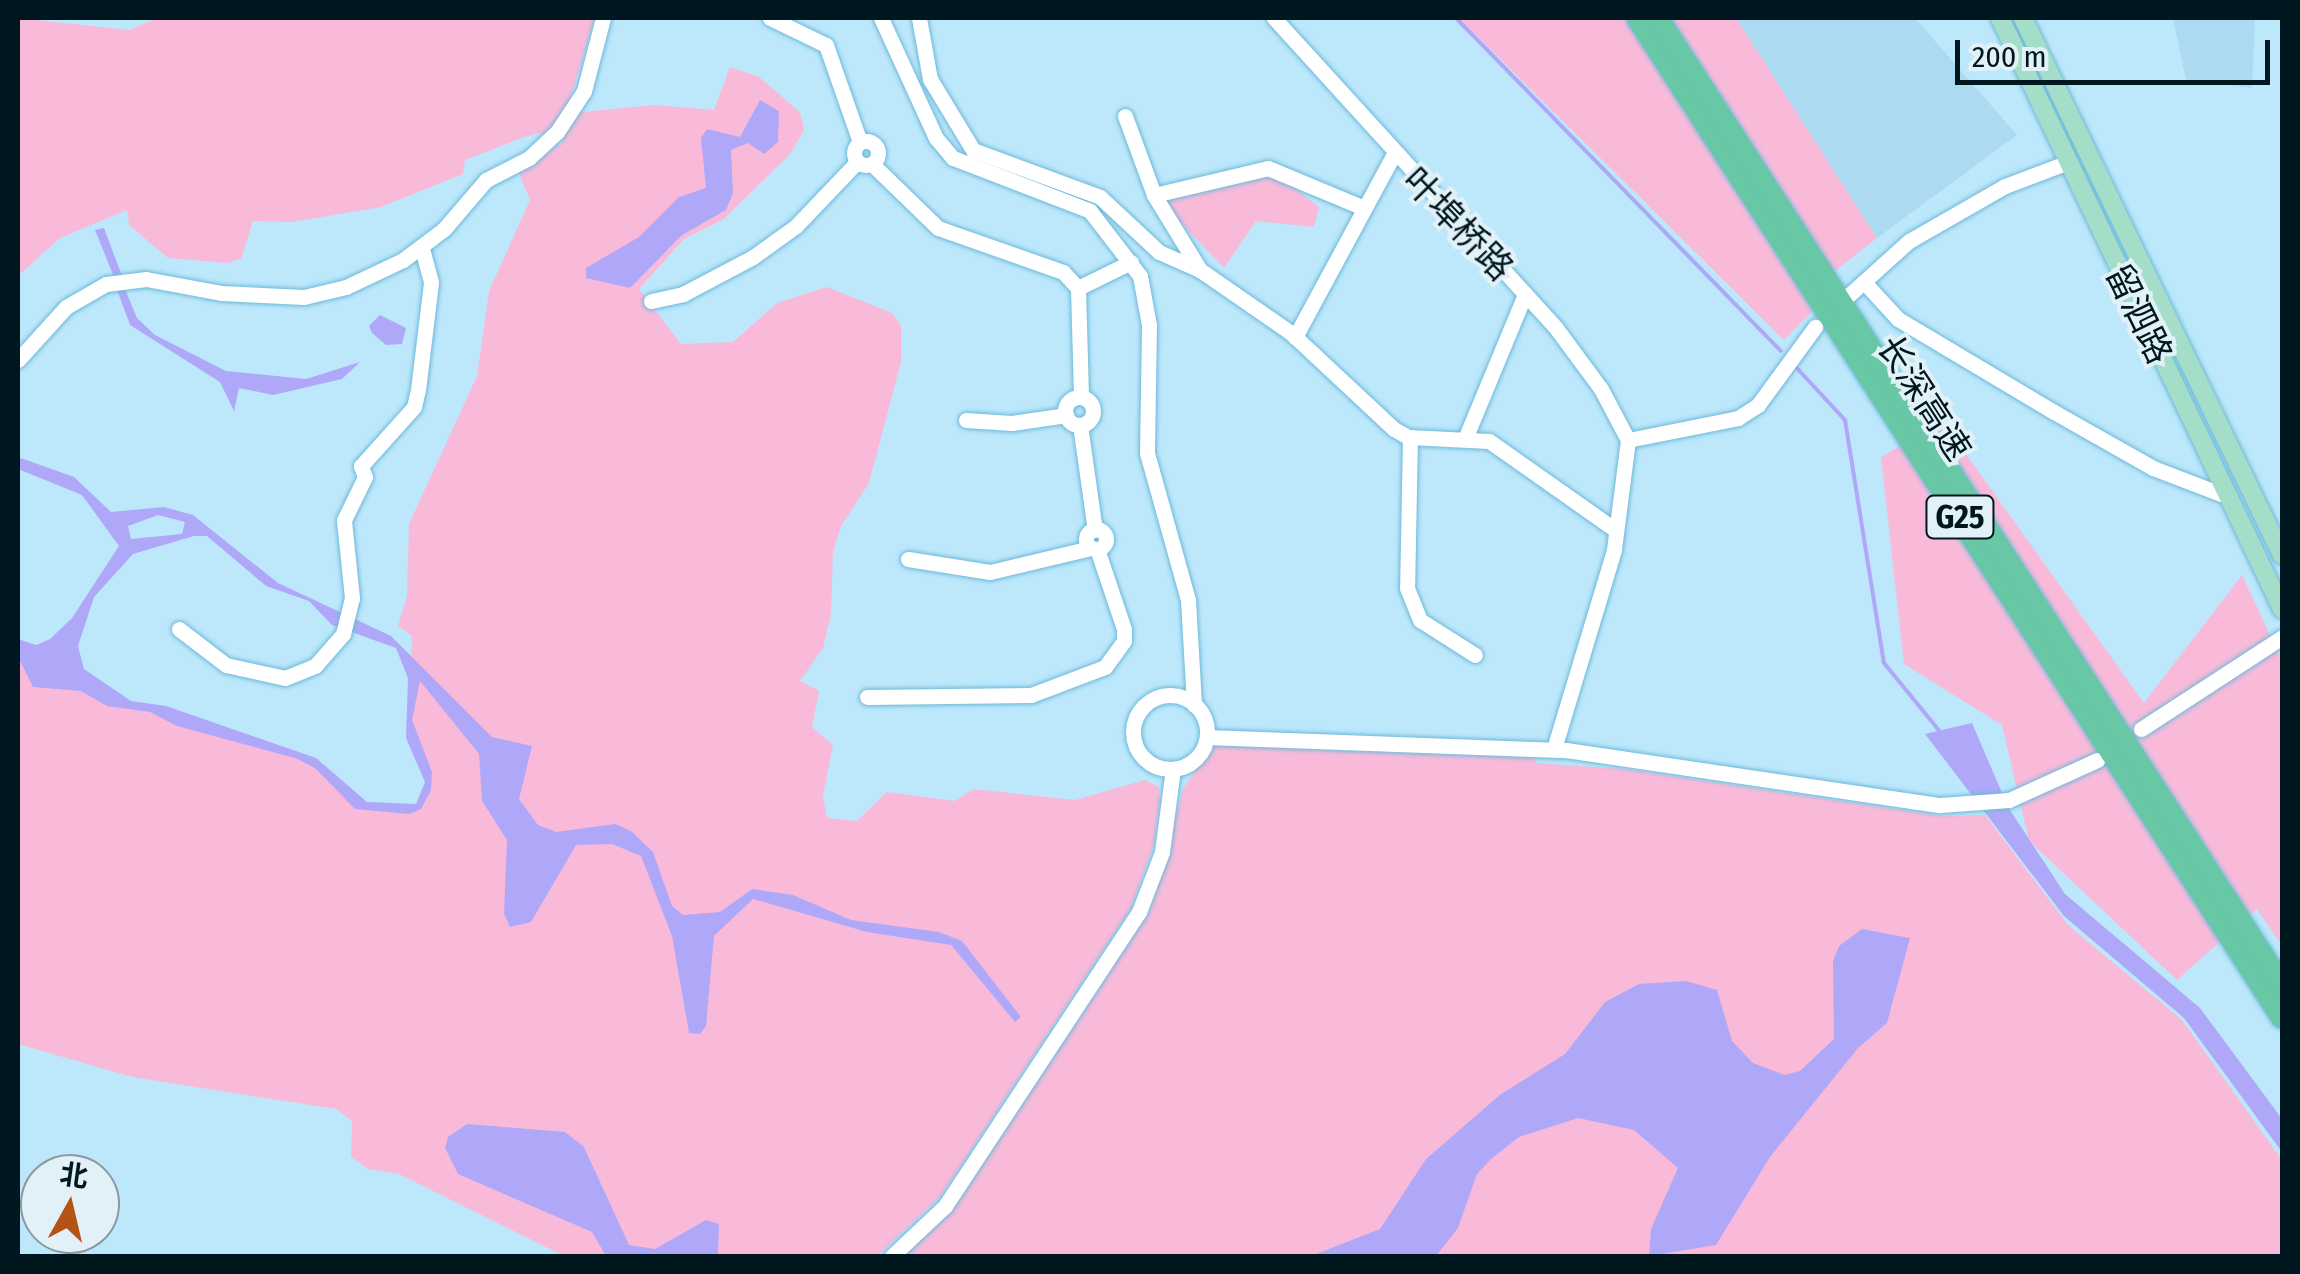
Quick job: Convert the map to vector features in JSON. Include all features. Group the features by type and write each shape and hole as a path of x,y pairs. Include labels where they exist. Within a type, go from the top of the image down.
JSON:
{"highway":[{"name":"长深高速","path":"1638,18 2282,1017"},
{"name":"长深高速","path":"1657,18 2282,986"}],"main road":[{"name":"留泗路","path":"2000,18 2282,609"},
{"name":"留泗路","path":"2023,18 2282,555"}],"street":[{"path":"18,360 66,307 106,284 146,279 221,293 304,297 346,287 422,249 486,180 529,158 558,132 584,91 604,18"},
{"path":"651,301 684,294 796,226 865,163 876,146 860,142 826,46 770,18"},
{"path":"881,18 936,138 954,158 1066,197 1114,234 1148,299 1147,454 1188,600 1194,704 1207,737 1196,759 1173,770"},
{"path":"919,18 930,79 973,150 1077,184 1159,252 1200,270 1296,337 1394,430 1410,437 1465,439 1504,449 1614,529"},
{"name":"叶埠桥路","path":"1274,18 1393,156 1525,294 1601,389 1628,440"},
{"path":"1125,116 1154,195 1200,270"},
{"path":"1296,337 1393,156"},
{"path":"865,163 938,228 1063,272 1078,288 1080,397 1092,413 1073,420 966,420"},
{"path":"1849,295 1909,241 2005,186 2066,163"},
{"path":"1154,195 1268,168 1364,208"},
{"path":"179,629 226,665 285,678 315,666 343,634 349,614 344,520 364,477 361,466 414,407 418,390 431,282 422,249"},
{"path":"1078,288 1130,262"},
{"path":"1864,282 1898,319 2054,412 2153,468 2230,497"},
{"path":"1465,439 1525,294"},
{"path":"1554,749 1614,529 1628,440 1738,418 1758,405 1815,327"},
{"path":"908,559 990,572 1094,548 1105,536 1094,530 1073,420"},
{"path":"1410,437 1406,588 1420,620 1475,655"},
{"path":"866,696 1032,695 1105,667 1118,653 1124,629 1094,548"},
{"path":"2141,730 2282,637"},
{"path":"1173,770 1140,755 1134,720 1160,696 1194,704"},
{"path":"1207,737 1554,749 1961,805 2009,800 2097,760"},
{"path":"892,1256 946,1206 1139,912 1162,852 1173,770"}],"shaded area":[{"path":"18,18 129,30 158,18 595,18 570,99 583,112 654,105 714,110 730,67 759,77 800,112 804,130 790,154 724,219 684,239 639,289 681,344 733,342 777,303 827,287 892,313 901,326 901,362 869,483 841,526 833,552 831,614 823,648 800,681 819,691 812,727 833,745 823,796 827,818 857,821 887,792 955,801 973,789 1075,800 1145,780 1159,787 1160,800 1154,844 1131,908 941,1196 877,1256 564,1256 399,1174 368,1169 351,1157 352,1121 336,1109 132,1077 18,1044 18,644 118,704 163,711 308,760 353,802 419,806 428,776 409,733 412,636 398,626 407,596 409,524 477,376 489,291 530,200 519,173 563,142 540,133 524,137 465,160 463,174 381,207 292,222 253,221 241,259 227,263 168,258 129,225 127,210 60,238 18,276"},
{"path":"1459,18 1626,18 1814,309 1784,340"},
{"path":"1666,18 1736,18 1877,238 1826,278"},
{"path":"1736,18 1915,18 2017,135 1877,238"},
{"path":"2173,18 2255,18 2252,88 2186,80"},
{"path":"760,100 779,111 778,142 764,154 748,143 731,150 733,193 726,210 682,235 630,288 586,278 586,268 639,237 679,197 706,188 701,138 707,129 740,137"},
{"path":"1268,168 1319,207 1314,227 1256,221 1224,268 1154,195"},
{"path":"104,228 122,276 114,277 95,230"},
{"path":"125,289 137,318 155,335 226,371 306,379 360,362 342,379 273,395 239,388 234,411 220,382 130,325 117,290"},
{"path":"380,315 406,328 402,344 386,345 372,333 369,326"},
{"path":"1943,422 2144,703 2242,575 2282,661 2282,946 2257,909 2177,980 2029,841 2002,725 1904,664 1881,457"},
{"path":"18,457 74,477 111,512 164,507 193,515 278,583 391,636 492,737 532,746 519,799 538,825 556,832 615,824 631,831 653,852 672,906 683,915 720,912 752,889 793,895 851,920 939,932 962,941 1021,1017 1015,1022 951,945 867,932 753,899 714,936 706,1026 700,1034 689,1033 672,936 641,856 612,844 576,845 531,922 510,927 504,914 507,840 482,801 479,754 420,681 412,720 432,772 431,790 421,809 409,814 355,809 315,768 295,758 177,726 150,712 107,706 81,691 33,687 18,657 18,639 36,645 50,639 72,618 119,546 82,495 18,469","holes":["158,515 185,522 182,534 131,539 128,526","194,536 207,536 266,586 309,601 332,625 396,648 408,678 406,738 425,782 416,804 367,802 316,758 166,706 131,701 84,669 78,646 94,597 133,554"]},
{"path":"1972,723 2008,807 2065,894 2200,1008 2282,1119 2282,1152 2184,1018 2064,916 1925,734"},
{"path":"1211,745 1535,758 1536,763 1624,769 1942,816 1985,815 2068,925 2182,1020 2282,1160 2282,1256 903,1256 959,1201 1150,911 1183,789"},
{"path":"1862,929 1910,938 1887,1023 1858,1048 1770,1157 1716,1245 1649,1256 1651,1229 1678,1168 1634,1130 1578,1118 1519,1137 1491,1159 1477,1174 1458,1228 1436,1256 1311,1256 1380,1229 1426,1159 1501,1094 1565,1054 1605,1002 1639,984 1686,981 1717,990 1732,1041 1753,1063 1785,1075 1800,1071 1834,1039 1833,961 1839,946"},
{"path":"467,1124 565,1132 584,1147 629,1245 655,1249 706,1220 719,1224 718,1254 606,1256 592,1232 458,1174 445,1148 448,1137"}],"waterway":[{"path":"1456,18 1781,351"},
{"path":"1795,366 1845,420 1884,663 1941,733"}]}
